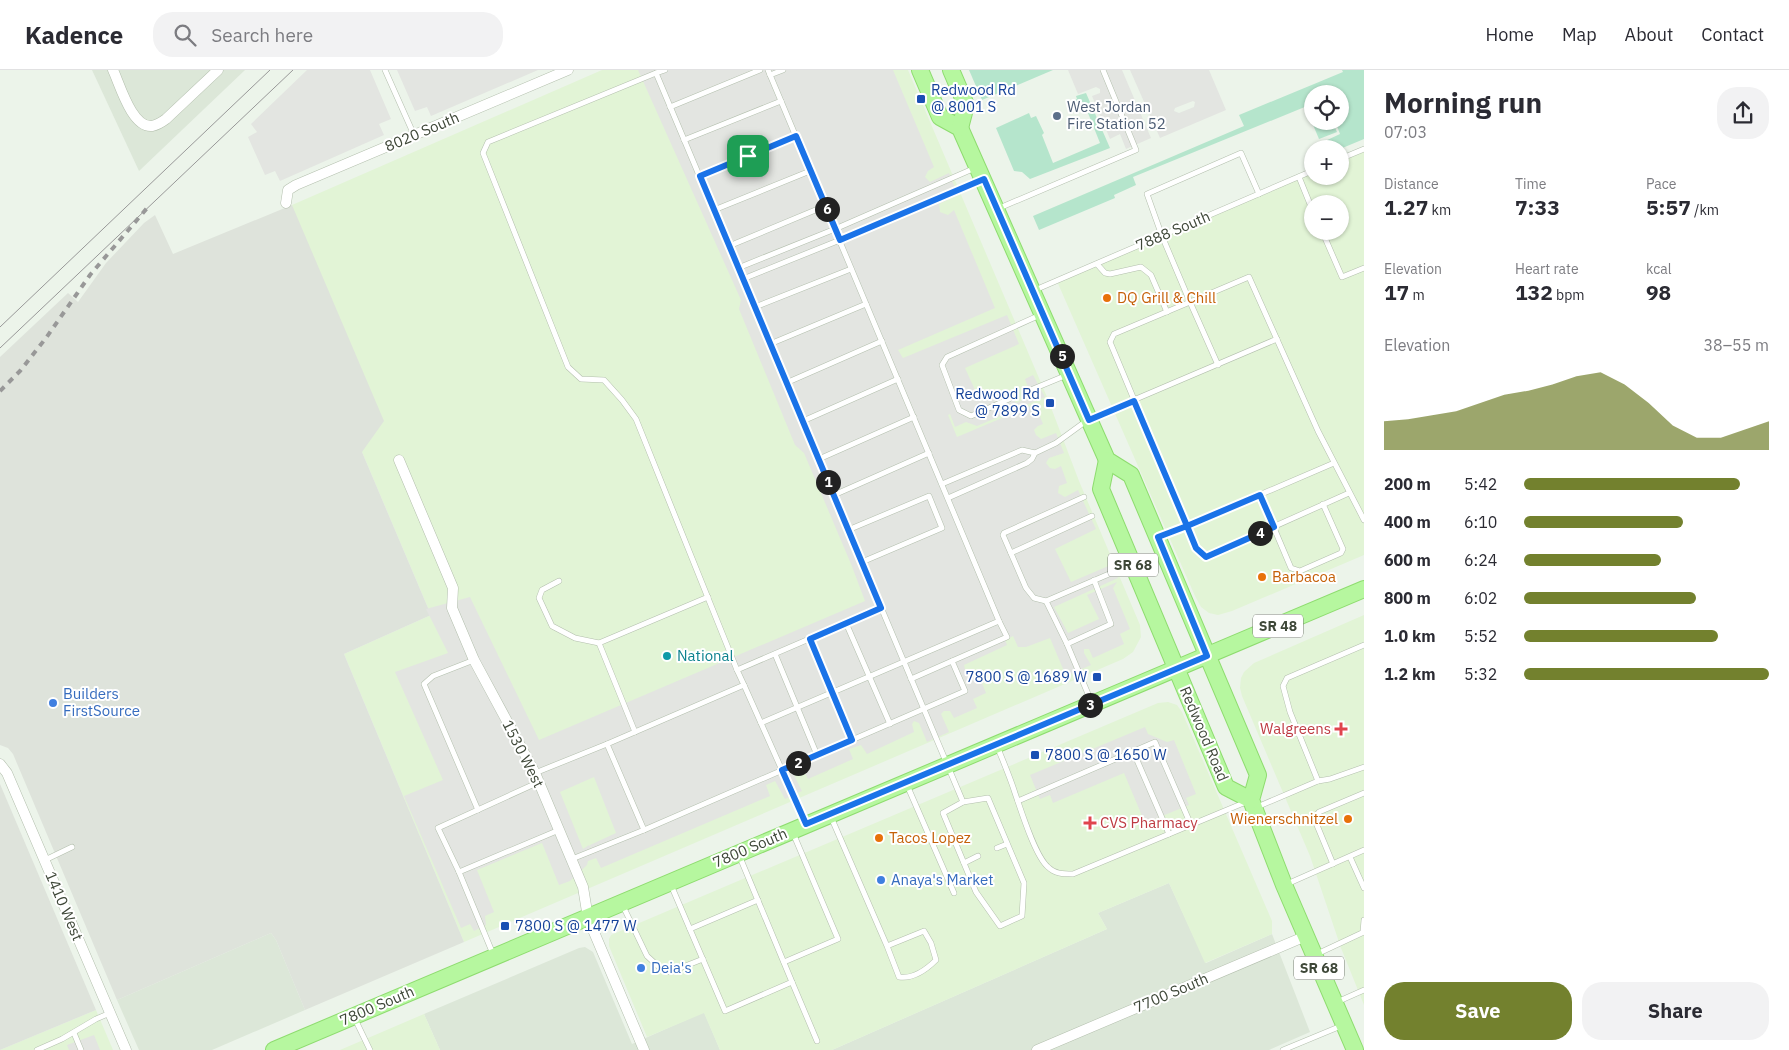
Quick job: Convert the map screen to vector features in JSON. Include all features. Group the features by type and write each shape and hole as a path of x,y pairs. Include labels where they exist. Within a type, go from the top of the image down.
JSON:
{"main road":[{"path":"920,70 940,116 960,128 1107,460"},
{"path":"951,70 966,105 960,128"},
{"name":"SR 68","path":"1107,460 1131,475 1158,537 1258,775 1253,804 1284,885 1355,1050"},
{"name":"Redwood Road","path":"1107,460 1100,489 1226,787 1253,804"},
{"name":"7800 South","path":"274,1050 1364,589"}],"street":[{"path":"113,70 131,112 137,120 150,126 166,119 218,70"},
{"name":"8020 South","path":"286,203 288,190 296,185 568,70"},
{"name":"1530 West","path":"399,460 453,588 452,608 474,660 537,778 583,887 588,918 644,1050"},
{"name":"1410 West","path":"0,764 7,773 126,1050"},
{"name":"7700 South","path":"1037,1050 1306,936"}],"lane":[{"path":"385,70 414,135"},
{"path":"665,70 488,142 483,153 568,367 581,379 604,380 636,419 737,670 782,770 799,827 838,939 784,962"},
{"path":"670,107 760,70"},
{"path":"783,70 769,73 1006,637 911,679"},
{"path":"997,209 1136,150 1103,70"},
{"path":"656,73 963,802"},
{"path":"684,140 781,101"},
{"path":"700,176 796,136"},
{"path":"1349,155 1364,149"},
{"path":"1218,365 1162,236 1147,194 1241,152 1259,194"},
{"path":"714,210 810,171"},
{"path":"738,268 981,173"},
{"path":"743,278 840,240 981,173"},
{"name":"7888 South","path":"1033,291 1304,175"},
{"path":"1299,177 1306,195"},
{"path":"729,246 825,206"},
{"path":"1326,240 1342,277 1364,268"},
{"path":"1097,264 1101,270 1110,274 1141,267 1148,271 1167,312"},
{"path":"755,307 851,268"},
{"path":"1349,492 1206,557 1196,548 1134,401 1110,342 1114,334 1249,277 1334,463 1364,520"},
{"path":"770,344 866,304"},
{"path":"1009,399 971,416 959,410 942,365 947,357 1043,313"},
{"path":"942,484 1022,450 1035,453 1056,443 1089,420 1277,339"},
{"path":"786,383 882,340"},
{"path":"1033,389 1069,373"},
{"path":"802,421 898,379"},
{"path":"818,459 914,417"},
{"path":"834,495 929,453"},
{"path":"948,498 1027,463 1032,460 1035,453"},
{"path":"1158,537 1334,463"},
{"path":"1260,495 1292,568 1300,571 1342,553 1343,550 1323,504"},
{"path":"848,530 929,496 942,528 862,562"},
{"path":"1084,497 1004,533 1003,538 1026,588 1034,598 1046,600 1116,571"},
{"path":"1011,553 1092,516"},
{"path":"1067,644 1111,624 1094,580"},
{"path":"560,581 542,590 539,598 552,626 575,638 599,643 708,597"},
{"path":"1046,600 1092,704"},
{"path":"737,670 881,608"},
{"path":"761,723 1000,621"},
{"path":"846,623 890,724"},
{"path":"810,639 852,740"},
{"path":"599,643 635,732"},
{"path":"1318,781 1290,712 1282,686 1287,678 1364,645"},
{"path":"775,654 817,755"},
{"path":"474,660 433,676 424,684 478,810"},
{"path":"572,859 965,692 952,661"},
{"path":"494,957 460,872 438,828 478,810 537,778 607,744 744,685"},
{"path":"1018,801 1154,742 1190,825"},
{"path":"607,744 644,830"},
{"path":"996,744 1025,823 1043,862 1048,868 1058,873 1073,874 1190,825 1364,767"},
{"path":"1133,751 1169,834"},
{"path":"906,782 954,893"},
{"path":"1333,864 1314,818 1319,812 1364,793"},
{"path":"988,798 1007,844 1024,883 1022,916 1000,926 976,892 944,813 963,802 988,798"},
{"path":"830,814 899,977 928,969 936,960 931,943 924,931 887,946"},
{"path":"460,872 559,830"},
{"path":"997,848 1007,844"},
{"path":"45,860 72,847"},
{"path":"1284,885 1364,850"},
{"path":"738,853 817,1041"},
{"path":"964,863 978,856"},
{"path":"1350,856 1364,888"},
{"path":"670,882 725,1011 792,982"},
{"path":"690,929 758,900"},
{"path":"622,903 647,956 658,966 670,972 703,959"},
{"path":"1314,955 1363,932 1364,920"},
{"path":"1335,1003 1364,990"},
{"path":"37,1050 74,1033 96,1019 110,1013"},
{"path":"353,1016 370,1050"},
{"path":"1283,1050 1344,1025"},
{"path":"74,1033 81,1050"}],"shaded area":[{"path":"92,70 245,70 139,171"},
{"path":"307,70 370,70 391,119 379,124 384,135 280,181 275,171 265,175 248,137 257,132 251,124"},
{"path":"397,70 538,70 431,116 427,107 415,111"},
{"path":"602,70 908,70 1047,397 1079,481 1140,625 1141,637 1133,652 1123,659 464,942 344,654 431,615 362,452 292,205"},
{"path":"638,70 893,70 934,167 928,171 925,177 930,182 949,173 958,195 939,204 940,212 948,215 954,210 995,308 898,350 903,358 1007,315 1019,344 965,368 980,401 1008,389 1016,403 1031,396 1025,379 1033,375 1045,397 977,426 966,422 955,427 950,414 948,415 957,437 1035,404 1043,424 1034,430 1036,435 1041,439 1056,433 1064,453 1049,458 1046,463 1050,468 1055,469 1061,466 1067,483 1059,486 1058,493 1065,497 1078,490 1096,529 1055,549 1071,582 1113,564 1118,578 1054,607 1068,633 1099,619 1087,595 1117,582 1113,588 1130,629 1120,634 1124,644 1093,658 1089,649 1084,649 1084,653 1091,665 1066,676 1050,638 1026,647 1018,647 1013,636 1005,640 1007,645 964,665 966,674 977,671 986,693 973,699 977,708 954,718 950,711 944,711 941,714 949,732 927,742 919,723 914,721 912,724 914,732 867,754 861,745 849,749 853,759 808,779 803,769 793,773 802,791 785,799 775,781 766,785 770,796 601,868 596,858 588,861 587,865 570,881 559,885 542,843 477,870 494,912 485,916 486,925 474,931 470,924 461,928 404,796 443,780 395,672 448,653 426,609 470,597 539,740 865,601 804,453 795,445 739,309 741,300","holes":["594,777 616,833 590,845 591,848 589,845 583,849 560,792"]},
{"path":"969,70 1053,70 982,100"},
{"path":"1068,70 1122,70 1151,138 1126,149 1120,134 1110,139 1092,96 1100,93 1100,89 1096,87 1078,94"},
{"path":"1130,70 1209,70 1226,110 1160,138","holes":["1193,101 1195,102 1194,107 1179,113 1174,111 1175,108"]},
{"path":"1342,70 1364,70 1364,139 1349,145 1349,140 1327,140 1340,134 1338,130 1349,130 1349,85 1312,85 1343,72"},
{"path":"1304,88 1304,107 1133,177 1136,185 1114,195 1115,198 1039,230 1033,216 1244,126 1239,115"},
{"path":"1086,93 1110,148 1030,179 1022,172 1014,171 996,128 1029,113 1031,118 1036,116 1044,133 1042,135 1053,163 1100,143 1084,103 1079,101 1074,103 1073,101 1077,99 1076,96"},
{"path":"1315,130 1336,130 1337,132 1319,139"},
{"path":"1364,149 1364,555 1232,611 1218,615 1209,613 1201,607 1056,279 1304,174 1304,185 1349,185 1349,155"},
{"path":"292,205 384,421 362,452 431,615 344,654 464,942 305,1010 276,940 271,933 117,1000 13,754 8,748 0,745 0,357 68,293 78,302 106,263 144,223 155,215 173,254"},
{"path":"1364,615 1364,1005 1341,948 1310,856 1240,688 1244,672 1254,663"},
{"path":"1168,702 1177,705 1182,712 1272,921 1272,934 1205,963 1169,883 1098,913 1107,929 832,1050 720,1050 704,1013 647,1037 609,946 611,935 1158,703"},
{"path":"1145,727 1148,734 1167,742 1174,740 1196,794 1186,798 1189,805 1145,823 1124,773 1053,803 1050,795 1040,799 1030,775"},
{"path":"0,784 96,1010 0,1050"},
{"path":"1169,883 1206,963 1272,934 1310,1032 1269,1050 832,1050 1107,929 1098,913"},
{"path":"271,933 276,940 305,1010 212,1050 139,1050 117,1000"},
{"path":"585,947 593,952 632,1044 704,1012 720,1050 440,1050 424,1014"},
{"path":"96,1010 113,1050 0,1050"},
{"path":"424,1014 440,1050 340,1050"},
{"path":"94,1035 100,1050 69,1050 67,1045"}],"tram line":[{"path":"0,327 270,70"},
{"path":"0,348 293,70"}],"railway":[{"path":"0,391 20,371 46,338 90,275 148,207"}],"place":[{"name":"Redwood Rd @ 8001 S","path":"921,99"},
{"name":"West Jordan Fire Station 52","path":"1057,116"},
{"name":"DQ Grill & Chill","path":"1107,298"},
{"name":"Redwood Rd @ 7899 S","path":"1050,403"},
{"name":"Barbacoa","path":"1262,577"},
{"name":"National","path":"667,656"},
{"name":"7800 S @ 1689 W","path":"1097,677"},
{"name":"Builders FirstSource","path":"53,703"},
{"name":"Walgreens","path":"1341,729"},
{"name":"7800 S @ 1650 W","path":"1035,755"},
{"name":"Wienerschnitzel","path":"1348,819"},
{"name":"CVS Pharmacy","path":"1090,823"},
{"name":"Tacos Lopez","path":"879,838"},
{"name":"Anaya's Market","path":"881,880"},
{"name":"7800 S @ 1477 W","path":"505,926"},
{"name":"Deia's","path":"641,968"}],"route":[{"path":"748,156 700,176 881,608 810,639 852,740 782,770 806,824 1207,656 1158,537 1187,526 1196,548 1206,557 1274,527 1260,495 1187,526 1134,401 1089,420 984,179 840,240 796,136 748,156"}]}
